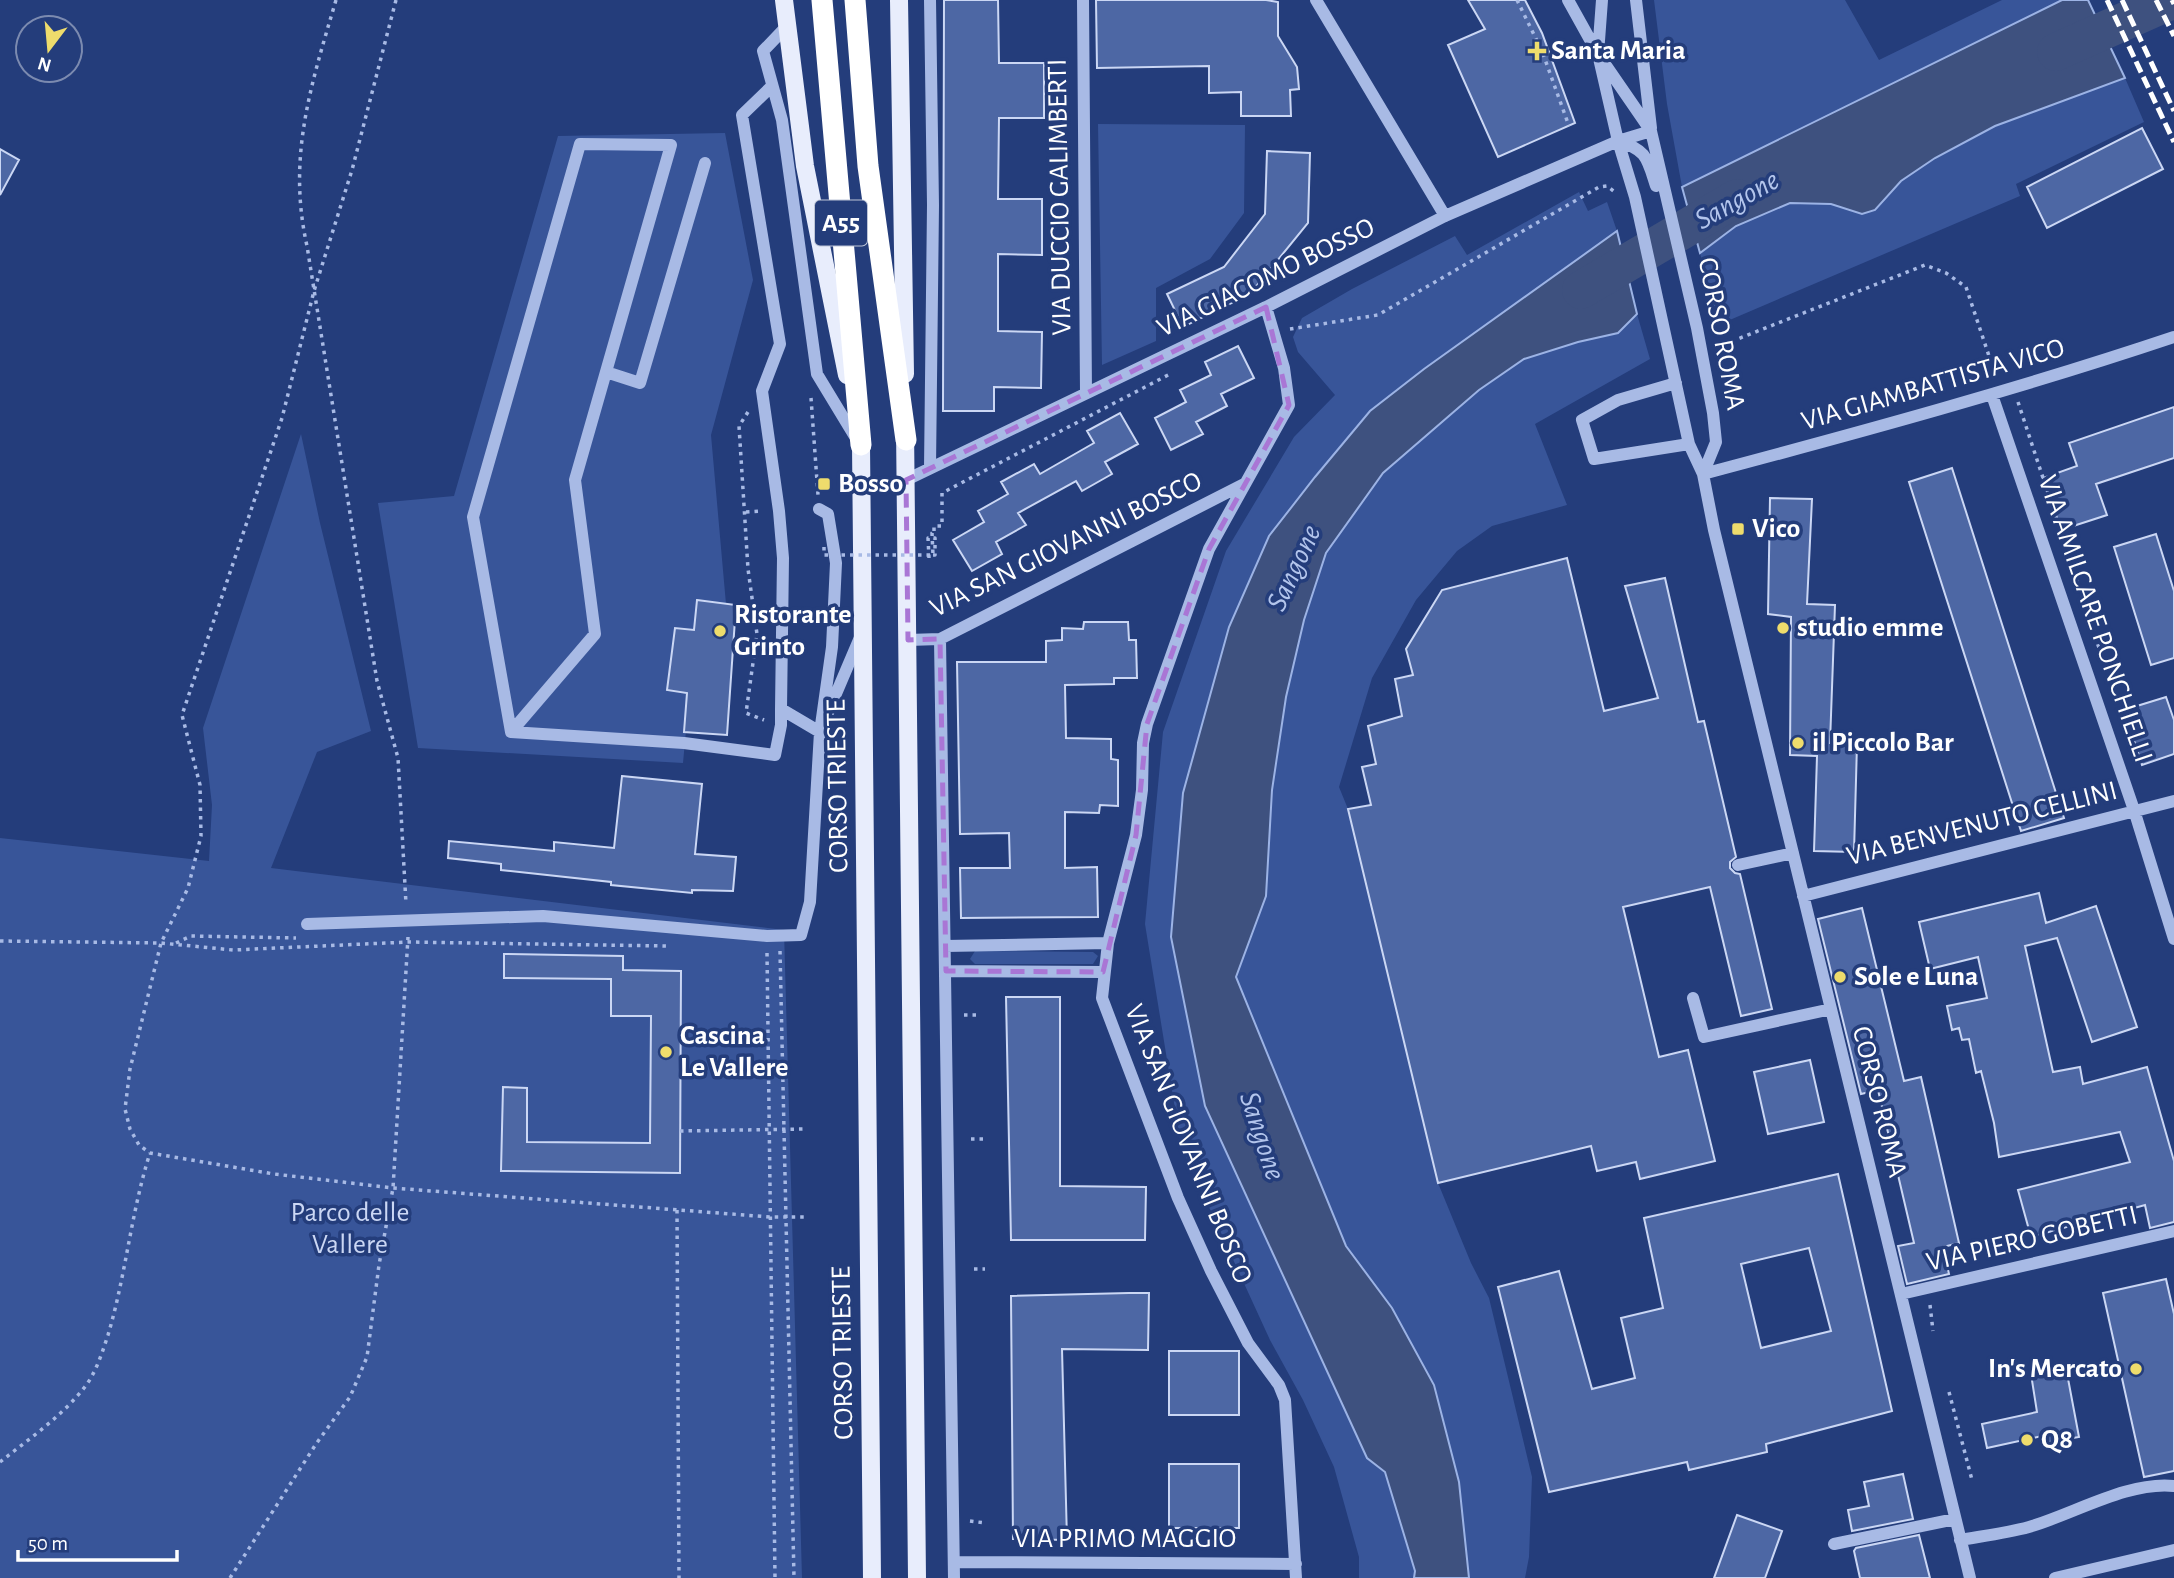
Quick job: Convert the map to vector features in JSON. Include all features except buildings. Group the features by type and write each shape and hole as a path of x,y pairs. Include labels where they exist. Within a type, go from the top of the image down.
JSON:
{"highway":[{"name":"A55","path":"822,0 860,445"},
{"name":"A55","path":"856,0 868,166 906,440"}],"main road":[{"name":"CORSO TRIESTE","path":"784,0 805,166 860,445 872,1578"},
{"path":"899,0 917,1578"}],"street":[{"path":"930,0 933,205 930,468"},
{"name":"VIA DUCCIO GALIMBERTI","path":"1083,0 1086,393"},
{"path":"1316,0 1445,216"},
{"name":"CORSO ROMA","path":"1567,0 1598,54 1651,131 1697,328 1713,413 1716,442 1703,474"},
{"path":"1598,54 1602,0"},
{"path":"1636,0 1651,131"},
{"path":"788,25 763,51 782,120 817,374 860,445"},
{"name":"CORSO ROMA","path":"1598,54 1618,141 1635,197 1689,444 1703,474 1717,544 1901,1294 1960,1540 1965,1577"},
{"path":"511,732 684,743 775,755 781,725 783,558 762,390 780,344 742,115 772,86"},
{"name":"VIA GIACOMO BOSSO","path":"906,480 1266,307 1445,216 1618,141 1651,131"},
{"path":"1618,141 1639,149 1650,168 1657,189 1667,202"},
{"path":"580,145 671,145 575,480 595,634 511,732 473,517 580,145"},
{"path":"606,372 640,383 705,163"},
{"name":"VIA SAN GIOVANNI BOSCO","path":"1266,307 1284,368 1289,405 1209,549 1147,724 1143,743 1142,790 1136,835 1108,943 1102,998 1178,1198 1211,1271 1248,1343 1279,1385 1285,1401 1296,1571"},
{"name":"VIA GIAMBATTISTA VICO","path":"1703,474 2068,373 2174,337"},
{"path":"1676,383 1618,400 1582,420 1594,459 1689,444"},
{"name":"VIA AMILCARE PONCHIELLI","path":"1992,395 2134,810 2174,939"},
{"name":"VIA SAN GIOVANNI BOSCO","path":"908,640 940,639 1244,484"},
{"path":"307,924 542,916 801,935 810,902 820,732 832,647 836,563 828,514 819,509"},
{"path":"820,732 862,631"},
{"path":"940,639 954,1578"},
{"path":"781,709 820,732"},
{"name":"VIA BENVENUTO CELLINI","path":"1803,896 2174,801"},
{"path":"1738,865 1793,853"},
{"path":"945,946 1108,943"},
{"path":"946,971 1103,972"},
{"path":"1693,998 1704,1037 1831,1009"},
{"name":"VIA PIERO GOBETTI","path":"1901,1294 2174,1231"},
{"path":"1960,1540 2028,1527 2121,1494 2160,1485 2174,1486"},
{"path":"1835,1544 1955,1519"},
{"path":"2055,1578 2174,1550"},
{"name":"VIA PRIMO MAGGIO","path":"954,1562 1296,1571"}],"path":[{"path":"230,1578 316,1444 350,1397 367,1357 379,1265 393,1188 408,943 398,758 377,681 300,215 298,171 313,80 336,0"},
{"path":"396,0 352,170 314,291 282,418 182,715 201,785 201,836 188,888 161,943 130,1069 125,1109 131,1129 139,1145 150,1153 274,1174 393,1188 770,1217 804,1217"},
{"path":"1517,0 1542,51 1569,126"},
{"path":"1297,328 1378,314 1599,187 1607,186 1615,192 1617,199"},
{"path":"1730,342 1925,265 1946,273 1966,288 1995,374 2007,370"},
{"path":"824,547 824,555 932,556 934,526 943,526 942,492 1181,369"},
{"path":"762,390 739,426 748,569 757,634 746,713 763,720"},
{"path":"2020,409 2102,659"},
{"path":"773,935 769,1128 775,1578"},
{"path":"773,935 785,1129 794,1578"},
{"path":"0,941 161,943 233,950 408,943 666,946"},
{"path":"964,1015 980,1015"},
{"path":"680,1131 803,1129"},
{"path":"971,1139 983,1139"},
{"path":"0,1462 47,1425 85,1387 100,1360 115,1311 140,1185 150,1153"},
{"path":"677,1210 679,1578"},
{"path":"974,1269 985,1269"},
{"path":"1930,1303 1933,1331"},
{"path":"1949,1392 1972,1480"},
{"path":"975,1522 985,1523"}],"highlighted area":[{"path":"1266,307 1289,405 1209,549 1147,724 1136,835 1103,972 946,971 940,639 908,640 906,480"}],"green space":[{"path":"1654,0 1845,0 1879,60 2002,0 2062,0 1682,187 1667,104"},
{"path":"2125,78 2144,122 2016,184 2020,196 1718,325 1700,253 1736,226 1790,203 1831,204 1862,214 1875,210 1901,181 1935,158 1995,126"},
{"path":"1098,124 1245,125 1244,213 1210,259 1156,288 1156,341 1102,365"},
{"path":"725,133 753,280 711,435 726,604 698,600 683,763 418,748 378,503 454,496 558,136"},
{"path":"1579,192 1588,211 1607,202 1617,231 1424,369 1370,411 1269,536 1229,627 1205,1106 1367,1458 1385,1472 1415,1571 1414,1578 1359,1578 1359,1557 1334,1467 1303,1400 1270,1340 1181,1146 1145,924 1163,732 1226,551 1294,437 1335,395 1298,352 1293,337 1302,318 1455,236 1467,255"},
{"path":"1637,314 1650,359 1535,424 1567,505 1492,526 1457,551 1416,600 1372,678 1339,787 1348,809 1438,1183 1471,1263 1489,1298 1532,1477 1529,1557 1525,1578 1469,1578 1459,1482 1392,1308 1346,1246 1236,977 1266,896 1272,790 1286,697 1304,620 1326,553 1383,473 1479,390 1524,359 1618,333"},
{"name":"Parco delle Vallere","path":"301,434 371,731 317,752 271,868 784,930 802,1578 0,1578 0,838 209,861 212,805 203,728"},
{"path":"975,951 1093,952 1098,956 1093,964 975,964 970,959"}],"water":[{"path":"2062,0 2088,0 2125,78 1995,126 1935,158 1901,181 1875,210 1862,214 1831,204 1790,203 1736,226 1700,253 1682,187"},
{"path":"1617,231 1637,314 1618,333 1524,359 1479,390 1383,473 1326,553 1304,620 1286,697 1272,790 1266,896 1236,977 1346,1246 1392,1308 1434,1385 1459,1482 1469,1578 1414,1578 1415,1571 1385,1472 1367,1458 1205,1106 1171,937 1183,793 1229,627 1269,536 1370,411 1424,369"}],"waterway":[{"name":"Sangone","path":"2056,52 2172,0"},
{"name":"Sangone","path":"1581,290 1737,198"}],"railway":[{"path":"2107,0 2174,142"},
{"path":"2122,0 2174,111"},
{"path":"2156,0 2174,36"},
{"path":"2172,0 2174,4"}],"place":[{"name":"Santa Maria","path":"1537,51"},
{"name":"Bosso","path":"824,484"},
{"name":"Vico","path":"1738,529"},
{"name":"studio emme","path":"1783,628"},
{"name":"Ristorante Grinto","path":"720,631"},
{"name":"il Piccolo Bar","path":"1798,743"},
{"name":"Sole e Luna","path":"1840,977"},
{"name":"Cascina Le Vallere","path":"666,1052"},
{"name":"In's Mercato","path":"2136,1369"},
{"name":"Q8","path":"2027,1440"}]}
